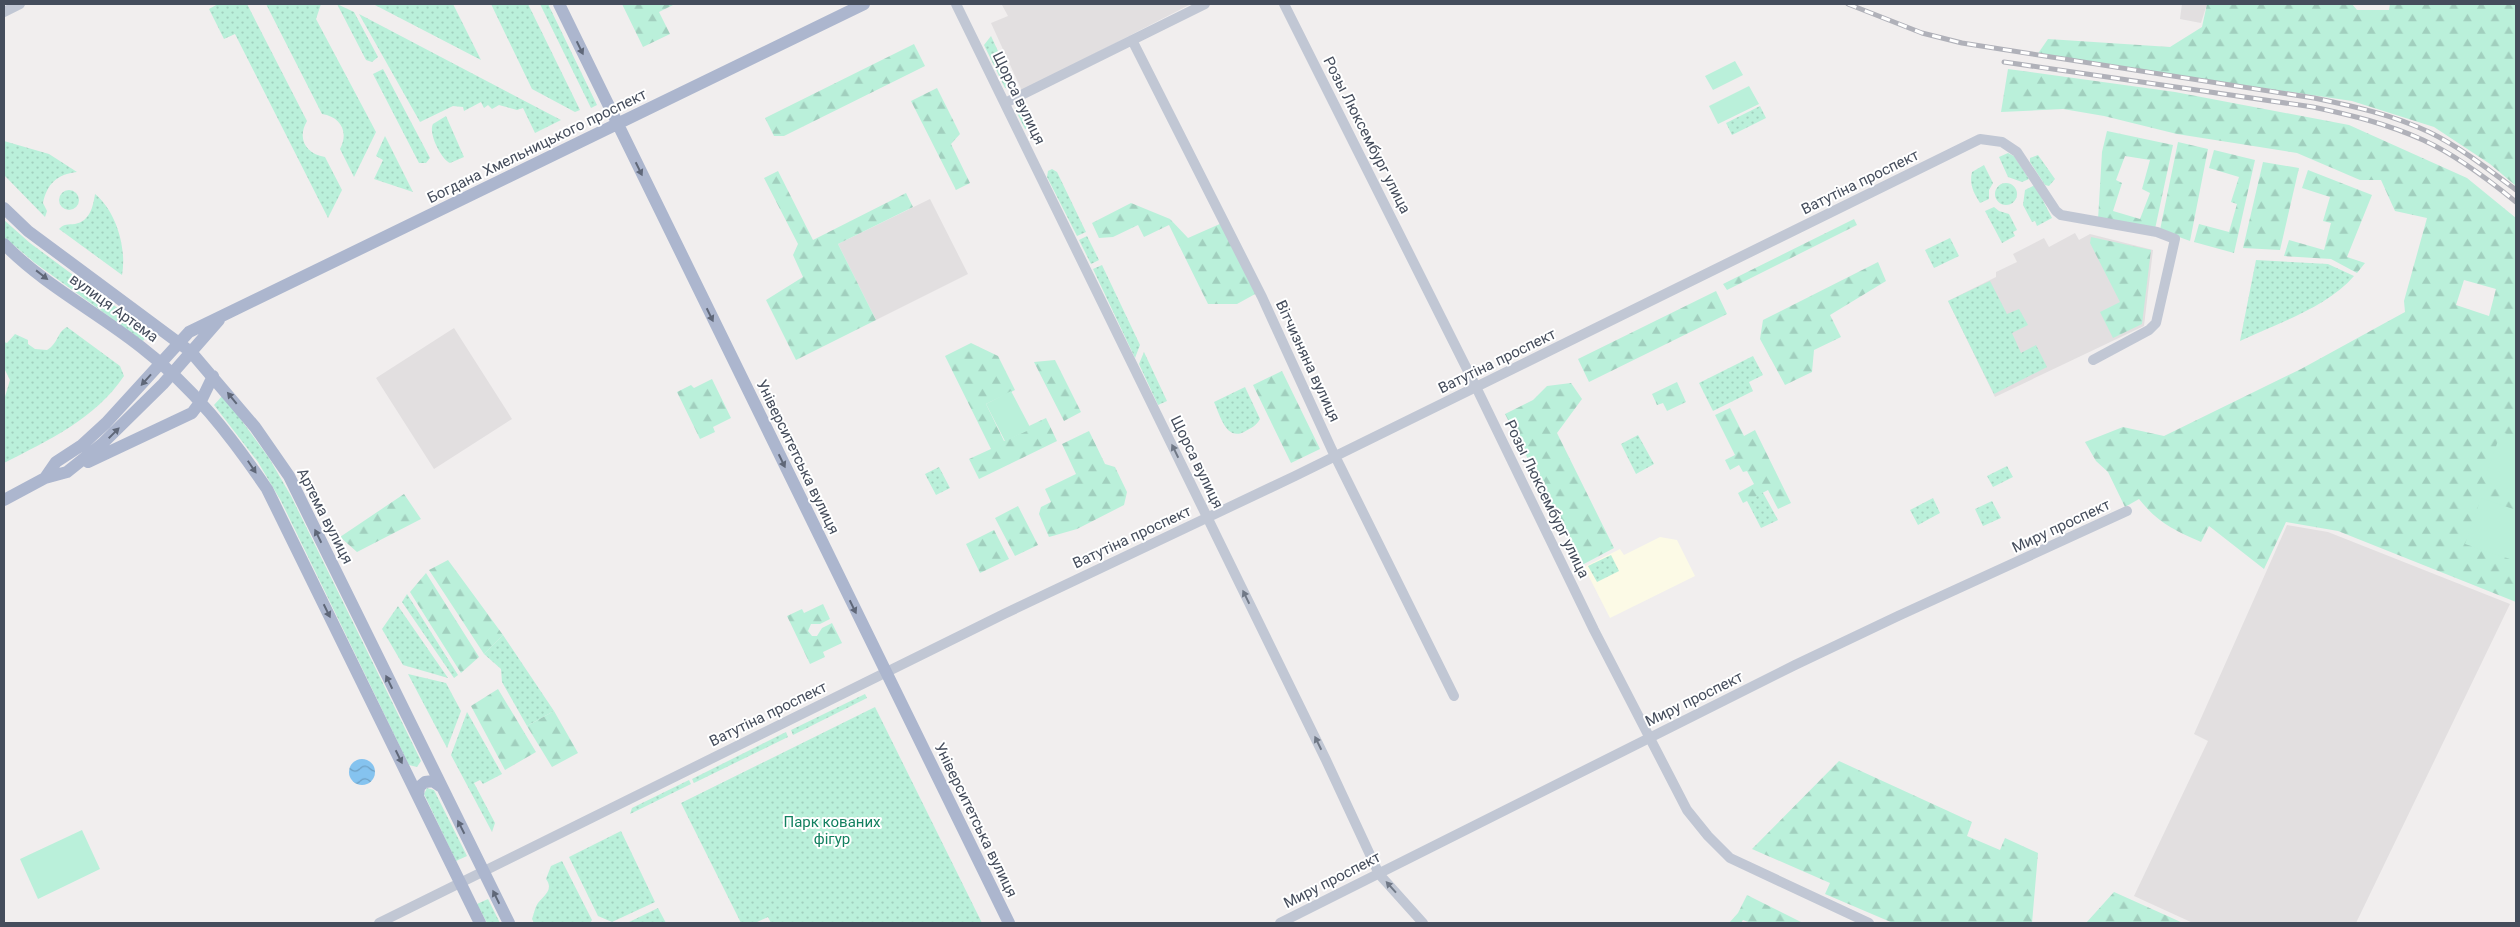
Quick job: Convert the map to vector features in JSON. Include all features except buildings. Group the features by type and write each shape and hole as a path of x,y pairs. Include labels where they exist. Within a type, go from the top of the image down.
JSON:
{"main road":[{"name":"Університетська вулиця","path":"559,4 1009,923"},
{"name":"Богдана Хмельницького проспект","path":"45,478 56,462 82,445 106,423 189,332 864,4"},
{"name":"Артема вулиця","path":"4,208 28,230 191,352 255,427 288,476 509,923"},
{"name":"вулиця Артема","path":"4,244 58,288 161,363 201,401"},
{"name":"Богдана Хмельницького проспект","path":"4,500 45,478 67,472 102,444 173,373 223,316"},
{"path":"67,472 192,413 201,401 213,376"},
{"path":"201,401 236,443 267,490 480,923"},
{"path":"418,796 419,787 424,782 433,781 440,786"}],"street":[{"path":"4,12 20,4"},
{"name":"Щорса вулиця","path":"956,4 1326,760 1378,874 1424,923"},
{"path":"1005,103 1205,4"},
{"name":"Розы Люксембург улица","path":"1284,4 1649,738 1687,810 1708,836 1730,858 1869,923"},
{"name":"Вітчизняна вулиця","path":"1132,40 1268,309 1335,456 1454,696"},
{"name":"Ватутіна проспект","path":"379,923 1013,610 1335,456 1980,139 2002,142 2018,152 2056,211 2061,215 2157,232 2175,238 2156,323 2149,330 2092,360"},
{"name":"Миру проспект","path":"1280,923 1649,738 1898,616 2127,511"}],"shaded area":[{"path":"1191,4 1022,91 991,23 1008,16 1002,5"},
{"path":"2182,4 2207,4 2201,23 2180,19"},
{"path":"930,199 968,274 876,320 838,244"},
{"path":"2075,233 2079,240 2090,234 2153,250 2144,326 1995,397 1948,301 1996,277 1996,272 2017,262 2013,254 2044,238 2049,247"},
{"path":"454,328 512,419 434,469 376,378"},
{"path":"2287,525 2328,532 2510,604 2356,923 2193,923 2134,896 2208,741 2194,734"},
{"path":"1660,537 1677,540 1695,576 1610,618 1584,567 1620,549 1624,555"}],"green space":[{"path":"218,4 247,4 307,121 303,133 305,144 312,152 325,157 342,190 328,218 235,34 224,39 209,9"},
{"path":"266,4 321,4 316,19 376,132 354,177 340,149 344,137 342,126 334,118 322,114"},
{"path":"337,4 354,12 378,57 372,62 366,60"},
{"path":"373,4 453,4 481,60"},
{"path":"491,4 528,4 580,110 575,112 532,89"},
{"path":"540,4 548,4 597,105 591,108"},
{"path":"622,4 675,4 659,12 670,34 643,47"},
{"path":"2207,4 2352,4 2357,10 2389,10 2390,4 2516,4 2516,186 2490,164 2434,127 2352,101 2037,55 2048,39 2170,47 2202,27"},
{"path":"359,14 561,120 535,133 523,108 517,110 499,105 492,109 488,105 484,108 481,102 464,111 463,107 453,106 420,122"},
{"path":"991,36 1016,90 1005,88 984,45"},
{"path":"914,44 925,66 784,136 774,136 765,118"},
{"path":"1735,61 1743,75 1713,90 1705,76"},
{"path":"383,69 430,158 426,163 419,163 373,74"},
{"path":"2008,69 2175,92 2349,125 2467,178 2516,218 2516,602 2338,531 2286,522 2264,569 2209,526 2201,542 2167,525 2139,499 2125,507 2108,472 2096,461 2085,442 2123,427 2164,436 2301,369 2405,312 2404,301 2427,218 2395,211 2381,180 2360,180 2297,153 2177,134 2104,116 2063,109 2001,112","holes":["2464,280 2496,289 2489,316 2456,305"]},
{"path":"1749,86 1759,104 1718,124 1709,106"},
{"path":"937,88 960,134 951,144 970,183 956,190 911,101"},
{"path":"1022,101 1034,125 1025,129 1015,109"},
{"path":"1760,106 1766,118 1732,135 1726,123"},
{"path":"446,116 464,157 450,163 446,161 439,151 432,133 433,124"},
{"path":"2107,131 2173,145 2155,229 2098,220 2102,152","holes":["2125,156 2150,160 2142,189 2150,193 2140,219 2113,211 2122,183 2116,180"]},
{"path":"385,136 413,192 374,179 383,160 376,156"},
{"path":"4,141 49,154 77,172 64,175 50,185 43,203 47,211 45,217 4,175"},
{"path":"2178,142 2208,149 2190,241 2160,230"},
{"path":"2214,150 2255,160 2234,253 2194,242 2199,224 2229,232 2237,204 2231,202 2239,177 2209,168"},
{"path":"2008,153 2014,156 2029,179 2022,182 2008,177 1999,157"},
{"path":"2038,155 2055,179 2049,186 2045,185 2030,162 2030,158"},
{"path":"2263,162 2299,168 2280,250 2243,248"},
{"path":"1984,165 1993,183 1989,190 1989,199 1980,203 1973,189 1971,177 1972,172"},
{"path":"1052,169 1057,172 1086,232 1077,236 1047,177 1048,171"},
{"path":"2308,170 2372,195 2347,257 2365,263 2357,273 2331,259 2284,256 2289,240 2324,250 2331,223 2323,221 2330,197 2302,188"},
{"path":"778,171 813,240 906,193 913,207 838,244 876,320 796,360 766,300 803,277 793,255 798,244 764,178"},
{"path":"2006,183 2014,186 2017,194 2014,202 2006,205 1998,202 1995,194 1998,186"},
{"path":"2035,185 2052,218 2037,226 2035,221 2032,222 2023,205 2025,190"},
{"path":"69,190 76,193 79,200 76,207 69,210 62,207 59,200 62,193"},
{"path":"95,194 109,210 118,231 123,253 122,275 59,229 65,225 75,224 84,220 90,213"},
{"path":"1131,203 1170,219 1188,238 1222,223 1257,293 1237,304 1208,304 1169,225 1144,237 1138,225 1113,237 1099,238 1092,223"},
{"path":"1994,207 1999,211 2009,214 2017,230 2013,232 2015,236 2002,243 1985,211"},
{"path":"1854,219 1857,225 1727,290 1723,284"},
{"path":"4,220 30,243 150,332 143,341 35,263 4,237"},
{"path":"1087,236 1099,260 1091,264 1079,240"},
{"path":"2091,237 2151,250 2142,324 2113,338 2100,312 2120,302 2090,243"},
{"path":"1950,238 1959,256 1934,268 1925,250"},
{"path":"2256,260 2328,264 2354,276 2343,287 2316,306 2240,341"},
{"path":"1878,262 1886,281 1830,315 1841,337 1814,350 1812,372 1785,385 1760,339 1763,320"},
{"path":"1102,265 1140,345 1135,358 1093,269"},
{"path":"1990,281 2007,314 2019,309 2028,325 2012,333 2021,353 2036,345 2047,367 1994,394 1948,301"},
{"path":"1716,291 1727,314 1589,382 1578,359"},
{"path":"67,327 120,366 124,376 99,404 70,427 4,463 4,400 10,380 4,368 4,342 7,343 15,334 28,340 28,344 35,349 47,350"},
{"path":"971,343 998,356 1015,390 986,404 1004,441 1030,429 1029,426 1046,418 1057,441 979,479 969,459 991,449 945,356"},
{"path":"1144,352 1167,401 1158,405 1139,364"},
{"path":"1753,356 1763,375 1749,382 1753,391 1713,411 1699,383"},
{"path":"1055,360 1081,412 1064,421 1034,362"},
{"path":"1282,371 1320,449 1291,463 1253,385"},
{"path":"712,379 731,418 713,427 715,432 700,439 677,392 691,385 694,388"},
{"path":"1677,382 1686,402 1667,411 1663,403 1657,405 1652,394"},
{"path":"1571,383 1582,399 1557,433 1614,548 1582,565 1505,414 1533,400 1547,386"},
{"path":"1245,387 1260,419 1255,425 1244,432 1233,433 1224,425 1214,402"},
{"path":"1011,391 1031,429 1005,441 986,404"},
{"path":"223,395 269,458 291,496 421,761 417,767 409,765 281,501 258,462 214,405"},
{"path":"1730,408 1744,436 1755,430 1791,503 1778,509 1768,490 1743,503 1738,493 1754,484 1747,471 1743,472 1739,465 1730,470 1725,460 1735,455 1715,415"},
{"path":"1089,431 1105,464 1115,467 1127,492 1124,505 1077,529 1049,537 1039,514 1041,507 1051,502 1045,489 1076,474 1062,444"},
{"path":"2501,432 2516,437 2516,492 2484,481"},
{"path":"1638,435 1654,464 1636,474 1621,444"},
{"path":"2007,466 2013,477 1993,487 1987,476"},
{"path":"939,467 950,488 936,495 925,474"},
{"path":"1762,491 1778,520 1761,528 1746,499"},
{"path":"404,494 421,519 357,552 340,537"},
{"path":"1933,498 1940,513 1918,525 1910,510"},
{"path":"2481,498 2516,510 2516,561 2465,544"},
{"path":"1992,501 2001,518 1983,526 1975,509"},
{"path":"1018,506 1038,545 1015,556 995,518"},
{"path":"994,530 1009,559 980,573 966,544"},
{"path":"1611,555 1619,571 1597,582 1588,566"},
{"path":"448,560 503,635 484,654 429,570"},
{"path":"426,573 479,657 461,673 410,592"},
{"path":"407,594 458,675 454,678 402,602"},
{"path":"823,604 830,619 820,624 811,624 808,631 812,636 817,636 822,628 832,623 842,643 823,652 825,657 810,664 787,616 802,609 804,613"},
{"path":"398,606 448,678 403,665 382,629"},
{"path":"503,635 554,711 527,726 502,682 501,669 484,654"},
{"path":"408,674 446,683 461,711 447,748"},
{"path":"498,689 536,752 505,770 471,706"},
{"path":"865,694 867,698 793,735 791,730"},
{"name":"Парк кованих фігур","path":"875,707 982,923 771,923 768,917 755,923 741,923 681,803"},
{"path":"554,711 578,753 552,767 527,726"},
{"path":"467,712 502,774 483,784 480,780 474,783 495,823 492,832 451,755"},
{"path":"786,732 788,737 694,783 692,779"},
{"path":"1839,761 1972,822 1967,836 2000,850 2005,838 2038,853 2032,923 1893,923 1825,894 1830,883 1752,849"},
{"path":"689,780 691,784 630,814 632,808"},
{"path":"427,788 434,790 467,856 456,861 424,794"},
{"path":"82,830 100,869 38,899 20,859"},
{"path":"621,831 655,902 612,922 598,916 569,857"},
{"path":"562,861 592,920 590,923 534,923 532,919 536,906 549,889 546,879 551,866"},
{"path":"2114,892 2183,923 2086,923"},
{"path":"1747,895 1803,923 1751,923 1743,920 1741,923 1729,923 1738,913"},
{"path":"488,899 500,923 487,923 477,904"},
{"path":"658,908 666,923 627,923"}],"water":[{"path":"362,759 371,763 375,772 371,781 362,785 353,781 349,772 353,763"}],"railway":[{"path":"1848,4 1922,33 1962,43 2314,98 2373,112 2415,126 2452,144 2516,190"},
{"path":"2004,62 2313,107 2369,120 2410,134 2448,153 2472,168 2516,202"}]}
